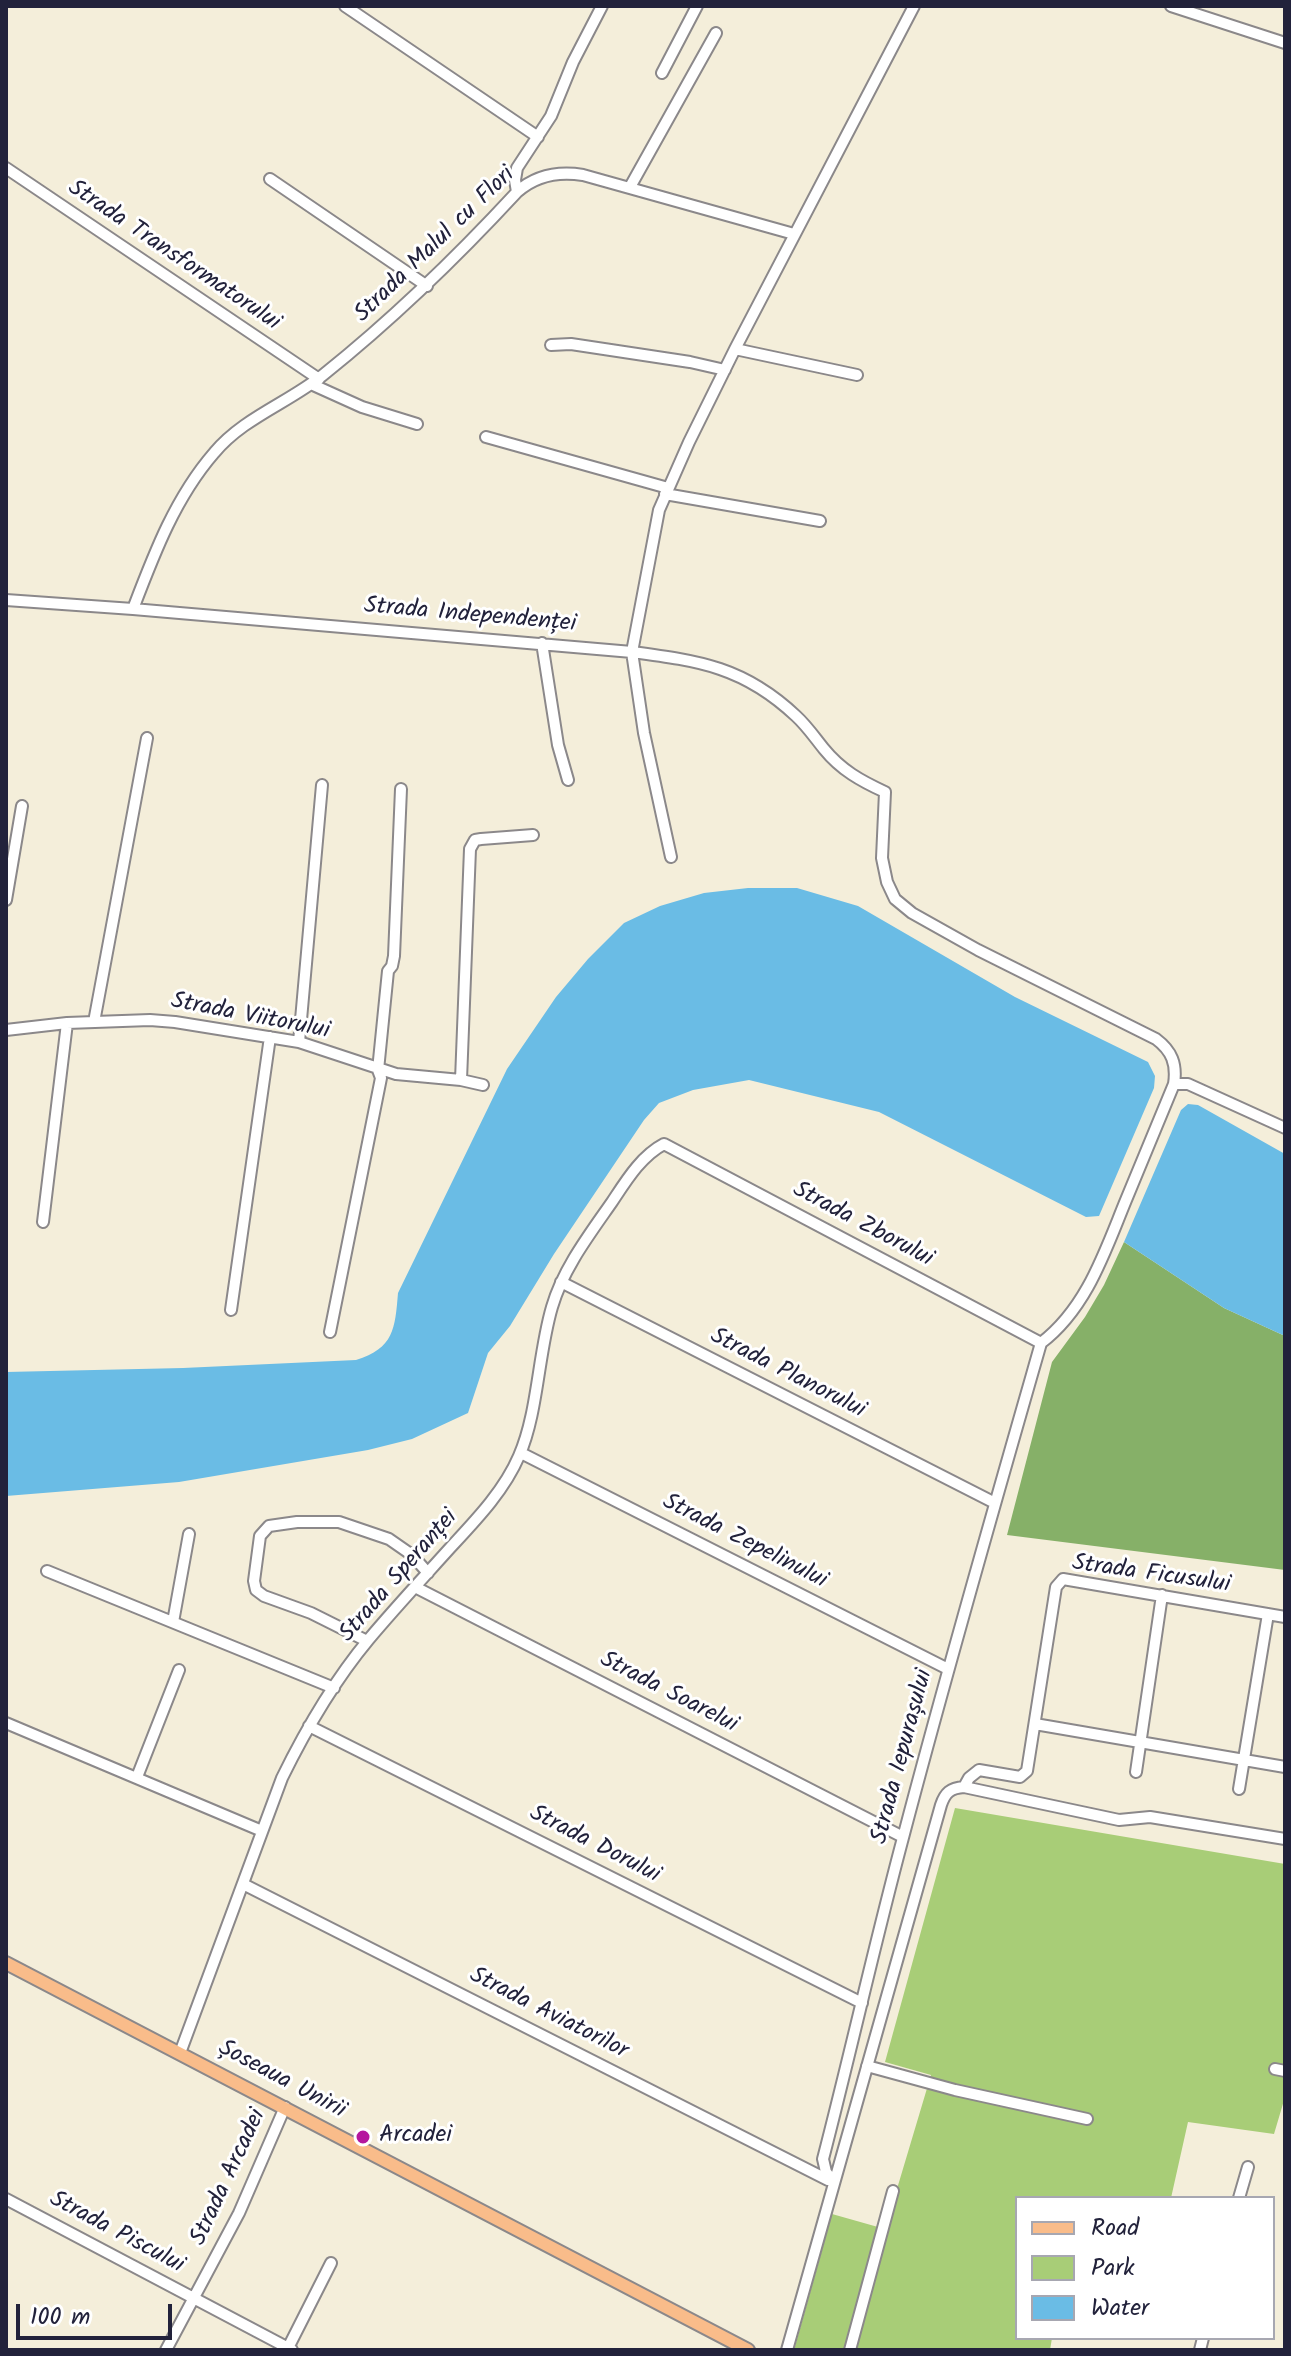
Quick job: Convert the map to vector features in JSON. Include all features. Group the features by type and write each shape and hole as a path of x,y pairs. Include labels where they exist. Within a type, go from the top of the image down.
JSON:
{"main road":[{"name":"Șoseaua Unirii","path":"6,1963 748,2350"}],"street":[{"path":"345,6 538,137"},
{"path":"517,192 517,168 551,116 573,62 602,6"},
{"path":"662,73 697,6"},
{"path":"671,857 644,733 632,652 659,510 735,349 914,6"},
{"path":"1171,6 1285,43"},
{"path":"630,187 716,33"},
{"name":"Strada Transformatorului","path":"6,168 315,381 362,407 417,424"},
{"name":"Strada Malul cu Flori","path":"133,609 171,518 213,453 238,430 315,381 381,328 530,182 559,173 583,175 794,234"},
{"path":"270,179 427,286"},
{"path":"551,345 571,344 725,370"},
{"path":"735,349 857,375"},
{"path":"486,437 666,491 820,521"},
{"name":"Strada Independenței","path":"6,600 542,643 698,661 722,668 754,684 796,716 844,769 862,782 885,792 882,858 887,882 895,899 912,913 978,950 1156,1039 1172,1055 1174,1084"},
{"path":"542,643 558,745 568,780"},
{"path":"94,1022 147,738"},
{"path":"299,1042 322,785"},
{"path":"330,1332 381,1078 378,1070 388,971 394,956 401,789"},
{"path":"6,900 22,806"},
{"path":"461,1080 470,849 475,840 533,835"},
{"name":"Strada Viitorului","path":"6,1030 67,1023 175,1022 299,1042 378,1070 410,1077 461,1080 483,1085"},
{"path":"43,1222 67,1023"},
{"path":"231,1310 270,1037"},
{"path":"1041,1343 1069,1315 1090,1283 1174,1084 1188,1084 1285,1128"},
{"name":"Strada Zborului","path":"664,1144 1041,1343"},
{"name":"Strada Speranței","path":"180,2053 282,1778 309,1726 367,1641 500,1489 521,1453 546,1330 561,1282 637,1167 654,1149 664,1144"},
{"name":"Strada Planorului","path":"561,1282 995,1503"},
{"name":"Strada Iepurașului","path":"834,2182 826,2172 823,2159 903,1837 1041,1343"},
{"name":"Strada Zepelinului","path":"521,1453 948,1669"},
{"path":"367,1641 256,1590 254,1581 260,1536 264,1529 297,1522 339,1522 389,1539 412,1555 428,1573"},
{"path":"173,1622 189,1534"},
{"path":"47,1571 334,1688"},
{"name":"Strada Ficusului","path":"960,1787 979,1770 1020,1777 1025,1774 1057,1584 1063,1579 1285,1617"},
{"name":"Strada Soarelui","path":"415,1587 903,1837"},
{"path":"1136,1772 1162,1595"},
{"path":"1239,1789 1268,1614"},
{"path":"137,1777 179,1670"},
{"path":"6,1723 262,1831"},
{"path":"1035,1724 1285,1767"},
{"name":"Strada Dorului","path":"309,1726 862,2003"},
{"path":"960,1787 1119,1820 1150,1817 1285,1839"},
{"name":"Strada Iepurașului","path":"787,2350 941,1805 944,1796 960,1787"},
{"name":"Strada Aviatorilor","path":"243,1884 834,2182"},
{"path":"867,2066 955,2090 1087,2119"},
{"name":"Strada Arcadei","path":"166,2350 239,2213 285,2107"},
{"path":"1240,2196 1248,2167"},
{"path":"850,2350 893,2191"},
{"name":"Strada Piscului","path":"6,2199 290,2349"},
{"path":"290,2349 331,2263"}],"green space":[{"path":"1124,1242 1224,1308 1285,1336 1285,1570 1007,1535 1052,1362 1085,1317"},
{"path":"955,1808 1285,1864 1285,2097 1274,2134 1188,2122 1171,2196 1015,2196 1015,2340 1052,2340 1050,2350 794,2350 832,2214 885,2229 931,2075 885,2062"}],"water":[{"path":"748,888 797,888 858,906 1015,997 1148,1062 1155,1076 1154,1088 1099,1216 1086,1217 879,1112 749,1080 693,1090 659,1103 644,1120 510,1326 488,1353 468,1413 412,1439 368,1450 179,1482 6,1496 6,1372 356,1360 378,1350 390,1336 396,1317 398,1293 507,1069 556,997 624,923 660,906 704,893"},
{"path":"1188,1104 1198,1105 1285,1154 1285,1336 1224,1308 1124,1242 1181,1110"}],"place":[{"name":"Arcadei","path":"363,2137"}]}
